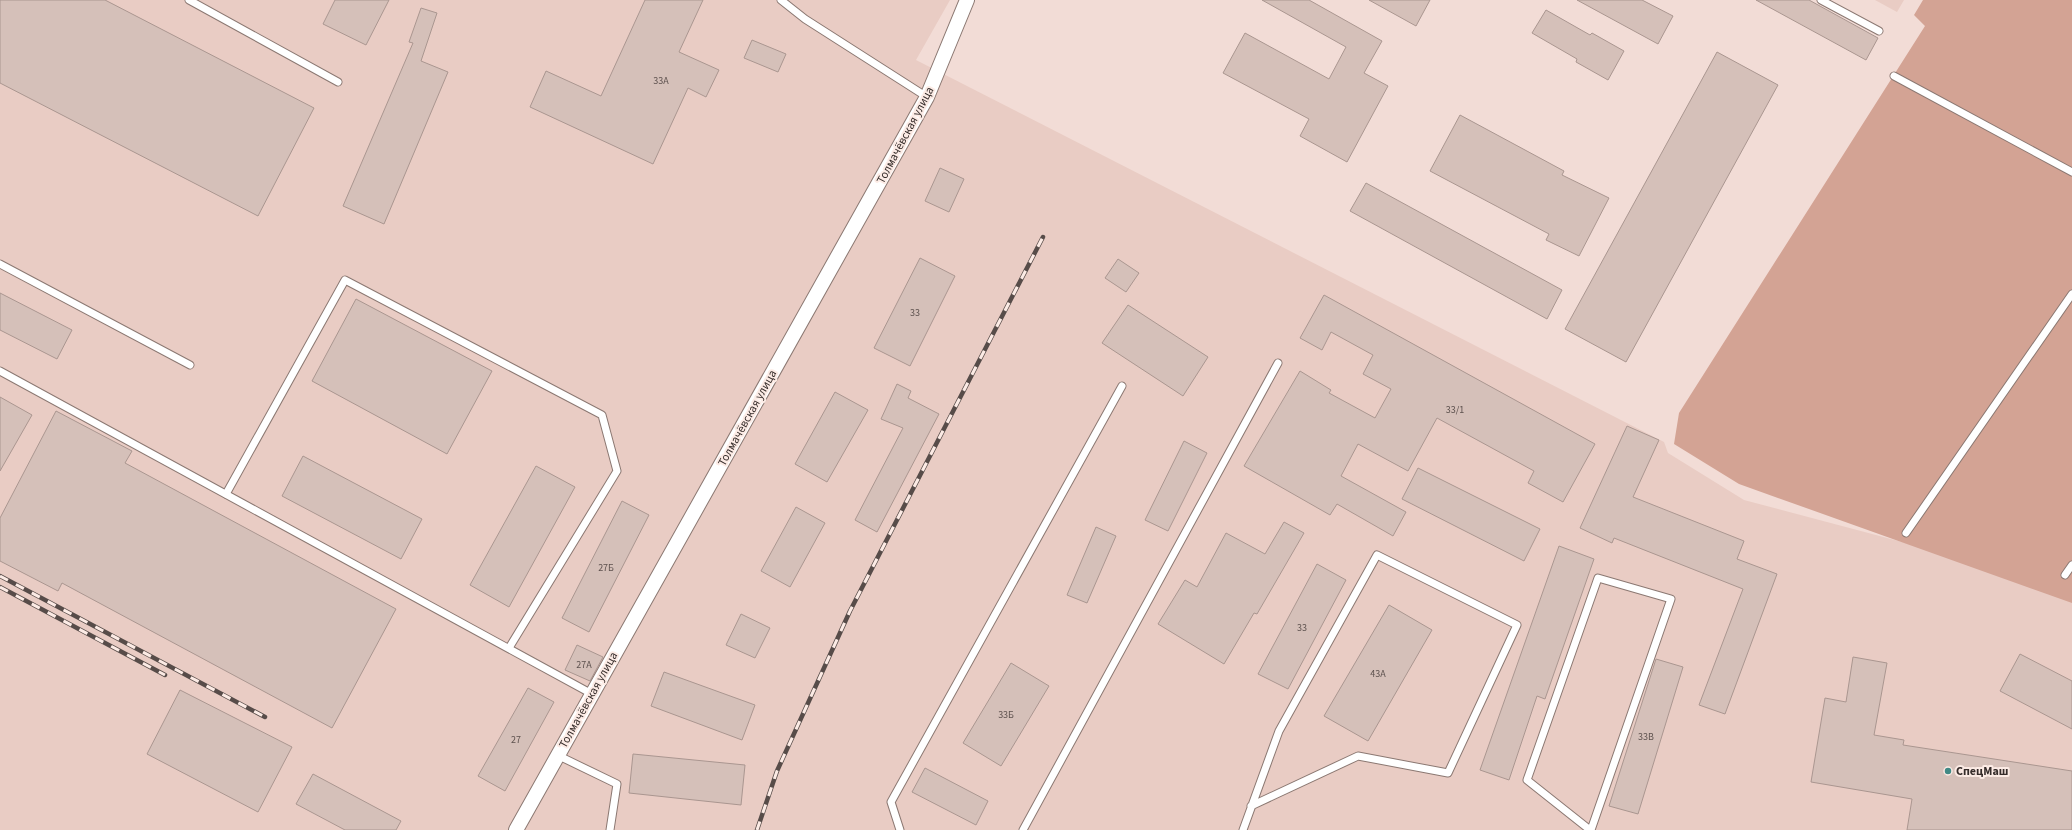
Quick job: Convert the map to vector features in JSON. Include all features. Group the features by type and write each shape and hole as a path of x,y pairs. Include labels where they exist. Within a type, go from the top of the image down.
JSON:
{"street":[{"name":"Толмачёвская улица","path":"516,830 927,97 967,0"}],"lane":[{"path":"189,0 338,82"},
{"path":"781,0 805,19 927,97"},
{"path":"1821,0 1879,31"},
{"path":"1894,76 2072,172"},
{"path":"0,264 190,365"},
{"path":"226,494 345,280 602,415 617,471 509,648"},
{"path":"1906,533 2072,294"},
{"path":"1023,830 1278,364"},
{"path":"0,371 592,694"},
{"path":"900,830 891,802 1122,386"},
{"path":"1243,830 1251,806 1279,731 1377,555 1516,625 1448,773 1358,756 1251,806"},
{"path":"2065,575 2072,566"},
{"path":"1598,578 1671,599 1590,830 1527,780 1598,578"},
{"path":"557,755 617,784 610,830"}],"shaded area":[{"path":"0,0 950,0 916,60 1664,442 1668,453 1744,500 2072,587 2072,830 0,830"},
{"path":"1875,0 1904,0 1897,12"},
{"path":"1923,0 2072,0 2072,603 1739,484 1674,444 1679,413 1925,26 1914,15"}],"building":[{"path":"0,0 105,0 314,108 258,216 0,83"},
{"path":"335,0 389,0 366,45 323,24"},
{"path":"645,0 703,0 679,52 719,70 706,97 688,88 653,164 530,107 546,71 601,96"},
{"path":"1262,0 1309,0 1382,41 1364,73 1388,86 1347,162 1300,136 1309,119 1223,73 1245,33 1329,79 1346,47"},
{"path":"1369,0 1430,0 1416,26"},
{"path":"1577,0 1642,0 1673,16 1658,44"},
{"path":"1756,0 1809,0 1878,38 1866,60"},
{"path":"421,8 437,13 421,61 448,72 384,224 343,206 413,43 409,42"},
{"path":"1546,10 1590,35 1592,33 1624,51 1608,80 1576,62 1577,59 1532,33"},
{"path":"752,40 786,54 778,72 744,58"},
{"path":"1717,52 1778,85 1626,362 1565,329"},
{"path":"1460,115 1564,171 1562,175 1609,198 1579,256 1546,240 1549,234 1430,171"},
{"path":"940,168 964,179 949,212 925,201"},
{"path":"1366,183 1562,290 1547,319 1350,211"},
{"path":"920,258 955,276 910,366 874,348"},
{"path":"1118,259 1139,273 1126,292 1105,278"},
{"path":"0,293 72,330 57,359 0,330"},
{"path":"1324,295 1595,444 1563,502 1528,483 1534,471 1437,418 1408,471 1358,444 1341,476 1406,512 1393,536 1337,504 1330,515 1244,466 1300,371 1331,390 1329,393 1375,418 1391,389 1363,374 1373,355 1331,332 1322,350 1300,338"},
{"path":"356,299 492,371 447,454 312,381"},
{"path":"1128,305 1208,357 1183,396 1102,343"},
{"path":"897,384 911,391 908,398 939,414 877,532 855,520 903,428 881,419"},
{"path":"835,392 868,410 827,482 795,464"},
{"path":"0,397 32,415 0,471"},
{"path":"56,411 132,451 125,463 396,609 332,728 62,583 58,591 0,561 0,518"},
{"path":"1627,426 1659,440 1633,497 1744,541 1737,559 1777,574 1725,714 1699,705 1743,589 1614,538 1612,543 1580,528"},
{"path":"1184,441 1207,453 1168,531 1145,520"},
{"path":"303,456 422,519 401,559 282,496"},
{"path":"536,466 575,487 509,607 470,585"},
{"path":"1418,468 1540,529 1524,561 1402,499"},
{"path":"622,501 649,515 589,632 562,618"},
{"path":"796,507 825,523 790,587 761,571"},
{"path":"1284,522 1304,533 1257,614 1254,613 1224,664 1158,624 1185,580 1197,587 1226,533 1265,554"},
{"path":"1096,527 1116,536 1087,603 1067,595"},
{"path":"1559,546 1594,559 1545,699 1537,696 1509,780 1480,770"},
{"path":"1317,564 1346,580 1288,689 1258,674"},
{"path":"1389,605 1432,630 1368,741 1324,716"},
{"path":"741,614 770,628 755,658 726,645"},
{"path":"577,645 603,657 590,681 565,670"},
{"path":"2020,654 2072,681 2072,729 2000,691"},
{"path":"1853,657 1887,663 1874,735 1904,740 1903,745 2072,771 2072,830 1907,830 1912,799 1811,782 1825,698 1846,702"},
{"path":"1656,659 1683,667 1638,814 1609,806"},
{"path":"1011,663 1049,686 1001,766 963,743"},
{"path":"664,672 755,705 742,740 651,706"},
{"path":"528,688 554,702 505,791 478,776"},
{"path":"180,690 292,747 258,812 147,754"},
{"path":"633,754 745,765 741,805 629,793"},
{"path":"925,768 988,801 976,825 912,792"},
{"path":"313,774 401,821 396,830 345,830 296,804"}],"railway":[{"path":"757,830 777,771 850,611 1043,237"},
{"path":"0,576 265,717"},
{"path":"0,587 165,675"}],"place":[{"name":"СпецМаш","path":"1948,771"}]}
